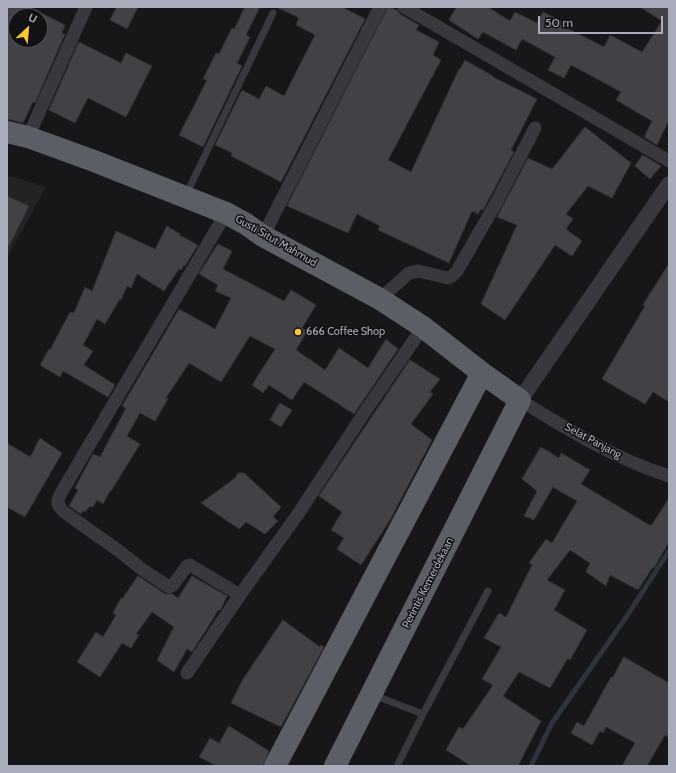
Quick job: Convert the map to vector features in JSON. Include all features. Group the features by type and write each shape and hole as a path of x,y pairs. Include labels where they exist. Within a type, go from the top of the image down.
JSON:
{"highway":[{"name":"Gusti Situt Mahmud","path":"7,132 28,137 226,213 246,224 263,236 380,299 422,327 520,400"},
{"path":"276,766 482,373"},
{"name":"Perintis Kemerdekaan","path":"335,766 520,400"}],"street":[{"path":"28,137 86,7"},
{"path":"263,236 380,7"},
{"path":"404,7 669,161"},
{"path":"380,299 409,273 418,271 448,278 457,271 492,210 535,128"},
{"path":"520,400 669,184"},
{"path":"226,213 57,501 58,505 64,512 143,570 169,586 173,585 187,566 190,565 240,595"},
{"path":"187,673 298,514 422,327"},
{"name":"Selat Panjang","path":"520,400 571,431 613,453 650,470 669,476"}],"lane":[{"path":"185,197 273,13"},
{"path":"397,766 488,591"},
{"path":"371,694 423,714"}],"shaded area":[{"path":"7,175 46,187 7,258"}],"building":[{"path":"7,7 31,8 8,8 8,48 48,48 48,16 65,25 62,33 65,34 35,103 33,102 23,123 7,119"},
{"path":"117,7 138,7 127,29 110,20"},
{"path":"245,7 260,7 246,35 250,37 237,63 242,66 203,147 179,135 207,80 203,79 216,53 219,54 232,28 234,29"},
{"path":"276,7 342,7 365,19 281,182 231,156 232,153 215,145 242,90 259,99 266,86 284,96 315,35 296,25 299,18"},
{"path":"388,7 397,10 400,14 419,25 416,30 439,42 433,55 441,60 388,160 411,172 459,69 465,60 493,77 537,99 511,150 514,152 489,199 483,210 481,209 478,214 472,211 449,263 378,230 380,226 357,214 348,233 287,206"},
{"path":"457,7 488,7 510,21 515,12 537,23 543,12 563,22 561,25 604,47 610,35 642,52 662,21 640,7 669,7 669,120 657,145 644,137 652,121 616,100 621,92 571,65 564,78 548,70 555,57 522,39 516,50 483,32 478,39 449,20"},
{"path":"79,42 121,63 126,53 152,66 126,117 88,98 75,123 49,110"},
{"path":"585,127 631,163 612,198 588,186 566,214 573,219 566,229 582,241 572,256 555,245 505,320 481,304 517,225 497,217 528,158 552,169"},
{"path":"643,155 661,166 650,179 635,166"},
{"path":"7,196 29,206 7,250"},
{"path":"167,226 180,234 179,235 198,245 185,266 184,265 181,270 179,269 164,291 137,274 131,288 127,286 121,300 120,299 105,324 97,319 83,345 93,351 84,365 115,385 108,397 63,371 60,377 40,365 49,349 50,350 70,312 74,313 85,287 92,291 116,231 155,249"},
{"path":"218,244 232,251 223,269 284,301 291,290 316,305 302,328 307,331 296,350 325,370 339,348 368,368 386,339 398,349 354,414 304,382 292,400 269,385 263,393 252,385 275,349 250,336 221,382 189,363 166,398 168,399 155,421 140,413 127,436 140,444 103,504 97,500 93,507 90,506 81,514 69,506 78,490 75,488 93,454 100,457 126,408 122,406 179,309 215,329 231,298 215,291 218,285 199,274"},
{"path":"669,264 669,402 653,392 645,404 602,379 645,306 643,305"},
{"path":"410,360 440,379 430,392 433,394 411,424 432,440 390,520 361,565 337,549 344,538 331,530 342,512 319,496"},
{"path":"280,403 292,410 281,427 270,420"},
{"path":"40,438 62,453 25,517 7,507 7,443 30,457"},
{"path":"541,447 559,458 561,453 590,470 581,484 651,526 669,498 669,542 654,568 653,567 638,590 610,575 606,586 586,572 590,563 570,550 547,580 565,590 554,610 587,630 570,660 568,658 550,688 519,672 503,696 541,721 518,766 471,766 446,750 459,727 463,729 493,685 482,679 501,647 484,638 499,613 506,617 532,565 529,563 546,539 552,543 577,501 553,487 534,520 524,516 537,491 522,479"},
{"path":"238,473 244,473 281,507 273,517 278,521 265,534 246,522 239,529 201,503 235,478"},
{"path":"138,576 165,594 172,594 178,598 192,576 227,596 221,609 219,611 218,610 192,652 187,649 174,672 157,660 174,627 152,612 136,634 139,635 131,648 122,643 100,677 77,662 96,632 103,637 116,615 113,613 121,598 122,599"},
{"path":"283,620 320,647 321,645 324,647 281,727 231,703 242,681"},
{"path":"624,657 669,683 669,738 665,735 647,766 622,766 635,743 606,727 603,733 600,731 592,745 571,733 577,722 584,726 611,677 612,678"},
{"path":"229,726 269,751 263,766 217,766 199,757 210,738 219,743"}],"waterway":[{"path":"531,766 552,723 627,616 669,551"}],"place":[{"name":"666 Coffee Shop","path":"298,332"}]}
